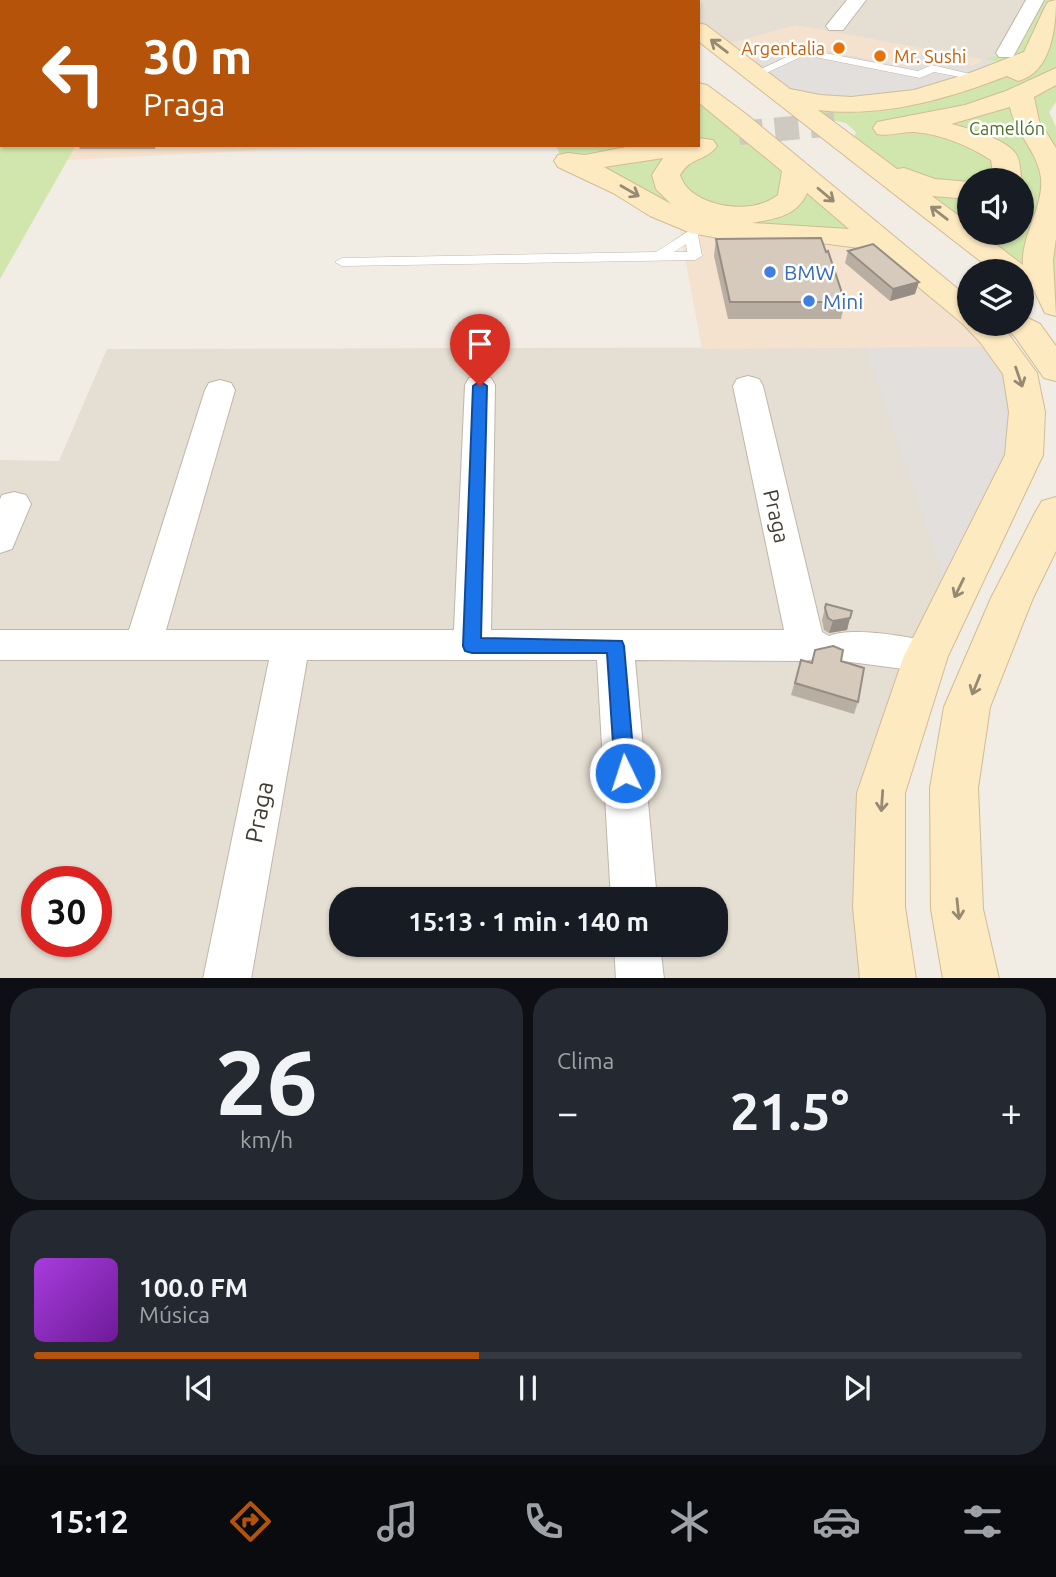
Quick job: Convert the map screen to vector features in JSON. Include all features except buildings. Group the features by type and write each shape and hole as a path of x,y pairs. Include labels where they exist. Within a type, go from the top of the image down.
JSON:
{"main road":[{"path":"851,134 979,96 1010,82 1034,56 1056,7"},
{"path":"700,32 784,94 851,134 911,180 930,187 957,190"},
{"path":"784,94 824,103 870,103 920,96 981,78 1034,56"},
{"path":"700,66 710,86 742,131 796,170 957,305"},
{"path":"851,134 987,108 1021,96 1056,75"},
{"path":"710,86 957,273"},
{"path":"1021,96 1021,114 1051,162 1056,183 1043,229 1038,262 1056,306"},
{"path":"910,124 953,131 980,141 1004,156 1006,168"},
{"path":"701,140 742,131"},
{"path":"851,134 998,259"},
{"path":"563,153 585,163 666,147"},
{"path":"691,147 676,158 666,172 667,181 672,192 707,211 730,215 765,214 789,200 794,189 796,170"},
{"path":"563,153 696,230 821,234 882,242"},
{"path":"1034,289 1056,306"},
{"path":"888,978 879,907 881,793 926,656 1024,455 1027,412 1020,373 993,336"},
{"path":"1032,336 1056,370"},
{"path":"971,978 957,909 954,788 967,707 1012,598 1056,511"}],"street":[{"path":"836,26 857,0"},
{"path":"1006,53 1035,0"},
{"path":"472,646 480,386"},
{"name":"Praga","path":"748,386 821,646"},
{"path":"143,645 219,390"},
{"path":"0,540 14,504"},
{"path":"0,645 821,646 926,656"},
{"name":"Praga","path":"227,978 291,646"},
{"path":"615,646 633,887"},
{"path":"638,957 640,978"}],"lane":[{"path":"756,74 804,52 920,75 932,68 981,78"},
{"path":"659,256 696,230"},
{"path":"342,262 695,256 696,230"}],"shaded area":[{"path":"700,0 1055,0 1023,53 870,103 700,31"},
{"path":"796,25 1014,65 824,103 719,46"},
{"path":"791,44 905,66 912,54 973,66 985,59 1014,65 870,103 784,94 744,65"},
{"path":"75,147 324,147 67,160"},
{"path":"678,219 882,242 957,312 957,336 990,336 1001,347 702,349"},
{"path":"1000,347 1020,373 881,793 888,978 0,978 0,460 59,461 107,349"},
{"path":"1001,347 1027,410 952,603 865,348"}],"green space":[{"name":"Camellón","path":"1035,0 1056,0 1056,102 1049,112 1056,127 1056,307 1034,289 1034,259 997,259 979,245 1034,245 1034,168 957,168 957,228 851,145 856,132 846,123 812,116 824,103 1012,65 985,59 1006,53"},
{"path":"700,92 882,242 729,231 561,157 557,147 700,147"},
{"path":"0,147 75,147 0,279"}],"tunnel":[{"path":"739,133 846,123"}],"place":[{"name":"Argentalia","path":"839,48"},
{"name":"Mr. Sushi","path":"880,56"},
{"name":"BMW","path":"770,272"},
{"name":"Mini","path":"809,301"}],"route":[{"path":"480,386 472,646 615,646 625,773"}]}
